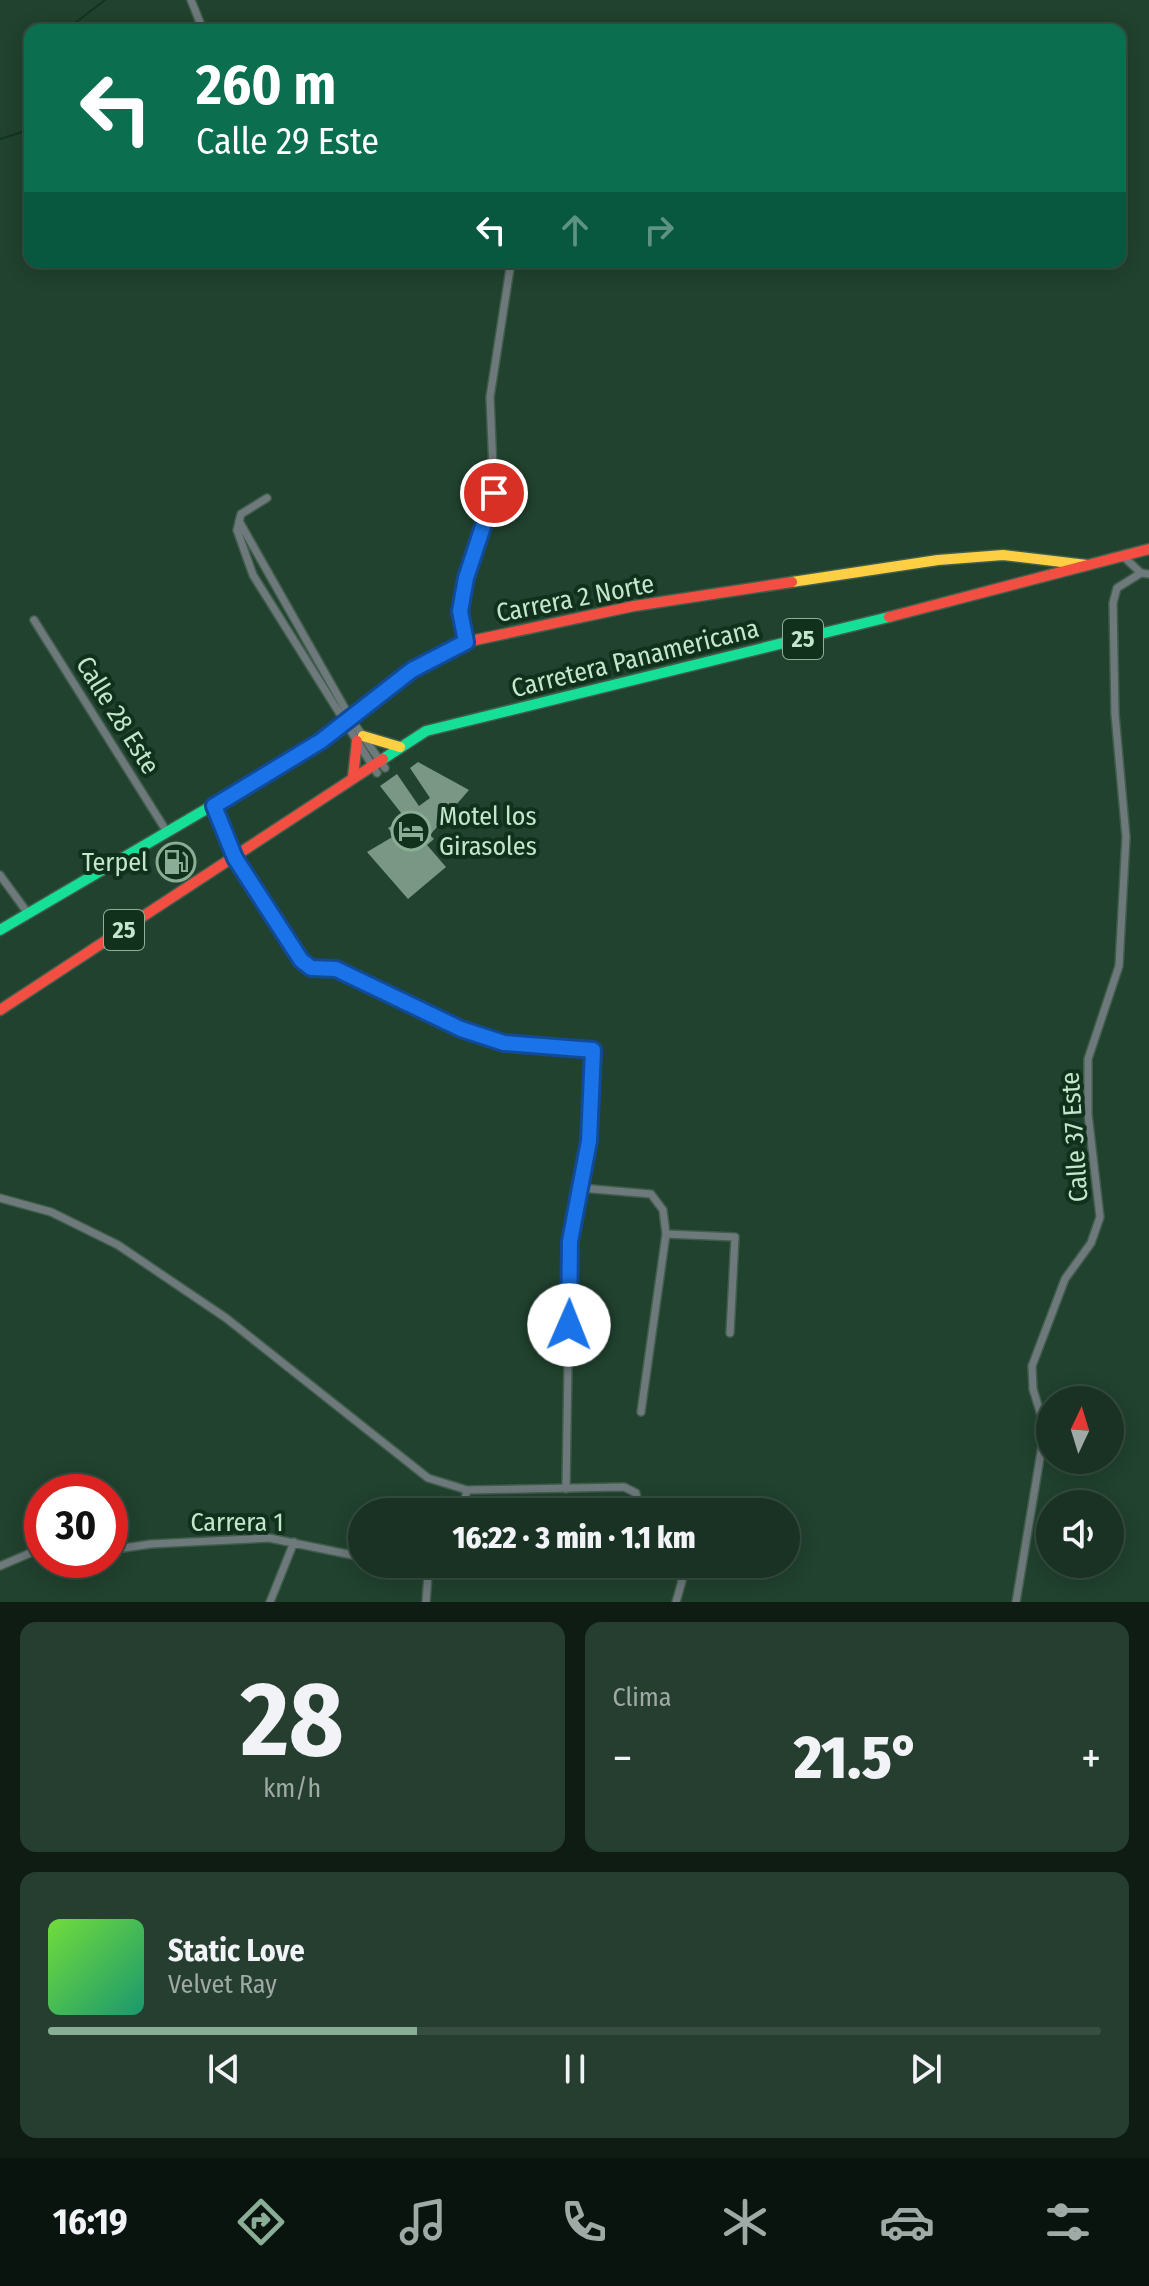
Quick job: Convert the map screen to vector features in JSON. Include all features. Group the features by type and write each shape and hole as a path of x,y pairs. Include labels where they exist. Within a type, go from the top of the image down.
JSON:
{"main road":[{"name":"Carretera Panamericana","path":"248,849 260,847 426,731 1094,566 1149,549"},
{"name":"Carrera 2 Norte","path":"0,930 214,806 348,721 412,670 466,642 634,606 938,560 1003,555 1094,566"},
{"name":"Carretera Panamericana","path":"0,1010 235,858 353,777 456,726"},
{"path":"353,777 360,739 400,747"}],"street":[{"path":"191,0 201,24"},
{"path":"466,642 460,611 464,589 494,493 490,397 510,268"},
{"path":"267,498 241,514 239,521 241,546 253,575 378,766"},
{"path":"239,521 348,721"},
{"path":"1125,558 1145,574"},
{"name":"Calle 37 Este","path":"1016,1602 1045,1428 1033,1389 1032,1366 1065,1279 1091,1243 1100,1217 1086,1086 1088,1059 1122,950 1122,875 1126,837 1115,714 1113,603 1117,588 1145,574"},
{"name":"Calle 28 Este","path":"34,620 167,832"},
{"path":"214,806 235,858 301,960 311,968 336,969 461,1029 504,1043 593,1050 589,1141 570,1241 566,1489"},
{"path":"0,875 27,912"},
{"path":"581,1188 651,1194 663,1210 666,1234 641,1412"},
{"path":"0,1198 51,1212 118,1245 226,1318 387,1443 420,1473 467,1490 632,1489 635,1498"},
{"path":"666,1234 735,1237 730,1333"},
{"path":"465,1498 467,1490"},
{"name":"Carrera 1","path":"128,1548 253,1538 294,1542 348,1554"},
{"path":"270,1602 294,1542"},
{"path":"0,1566 24,1556"},
{"path":"426,1602 428,1578"},
{"path":"676,1602 681,1578"}],"building":[{"name":"Motel los Girasoles","path":"418,762 469,790 430,835 434,839 427,845 446,867 408,899 367,852 394,836 388,828 405,818 380,786 397,774 419,806 430,798 410,768"}],"waterway":[{"path":"74,24 105,0"},
{"path":"0,139 22,132 24,125"}],"traffic: fast":[{"path":"383,759 426,731 889,617"},
{"path":"0,930 266,774"}],"traffic: slow":[{"path":"792,582 938,560 1003,555 1087,565"},
{"path":"363,736 400,747"}],"traffic: jam":[{"path":"889,617 1149,549"},
{"path":"266,774 321,741 412,670 466,642 634,606 792,582"},
{"path":"353,777 357,741"},
{"path":"0,1010 383,759"}],"place":[{"name":"Motel los Girasoles","path":"411,831"},
{"name":"Terpel","path":"176,862"}],"route":[{"path":"494,493 466,578 460,611 466,642 412,670 321,741 214,806 235,858 301,960 311,968 336,969 461,1029 504,1043 593,1050 589,1141 570,1241 569,1325"}]}
